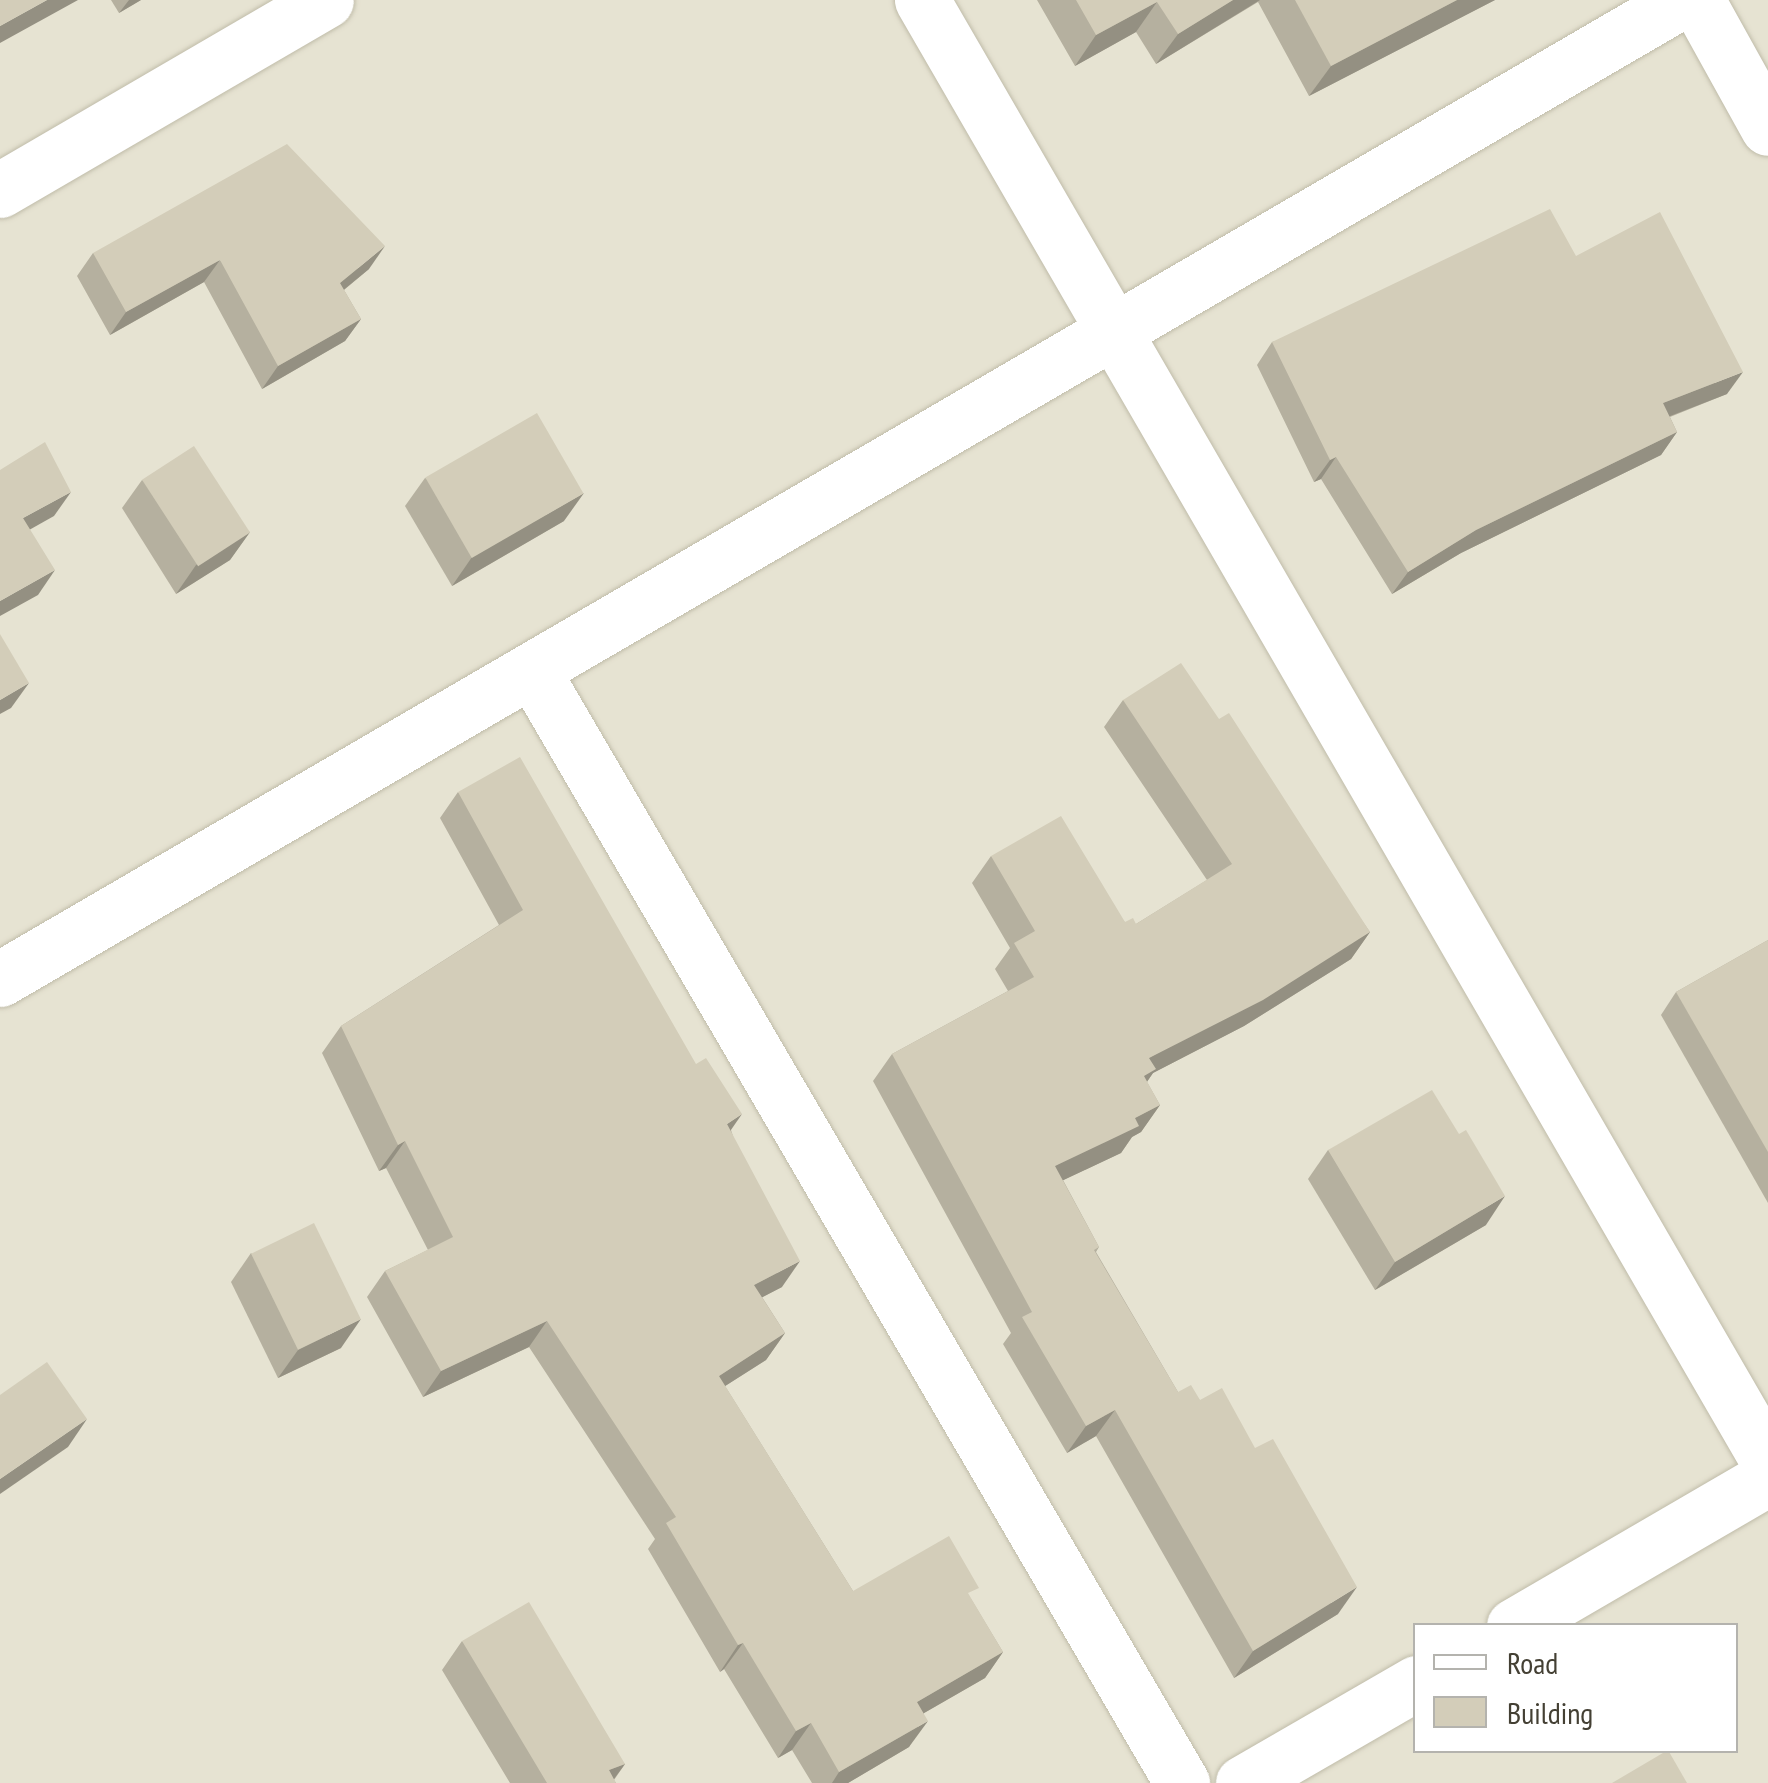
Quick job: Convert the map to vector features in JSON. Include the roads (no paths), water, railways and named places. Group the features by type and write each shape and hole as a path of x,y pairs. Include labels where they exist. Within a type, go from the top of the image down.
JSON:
{"street":[{"path":"0,190 326,0"},
{"path":"922,0 1768,1462"},
{"path":"0,979 1682,0"},
{"path":"1696,0 1768,128"},
{"path":"532,670 1182,1783"},
{"path":"1519,1623 1768,1478"},
{"path":"1243,1783 1413,1685"}]}
